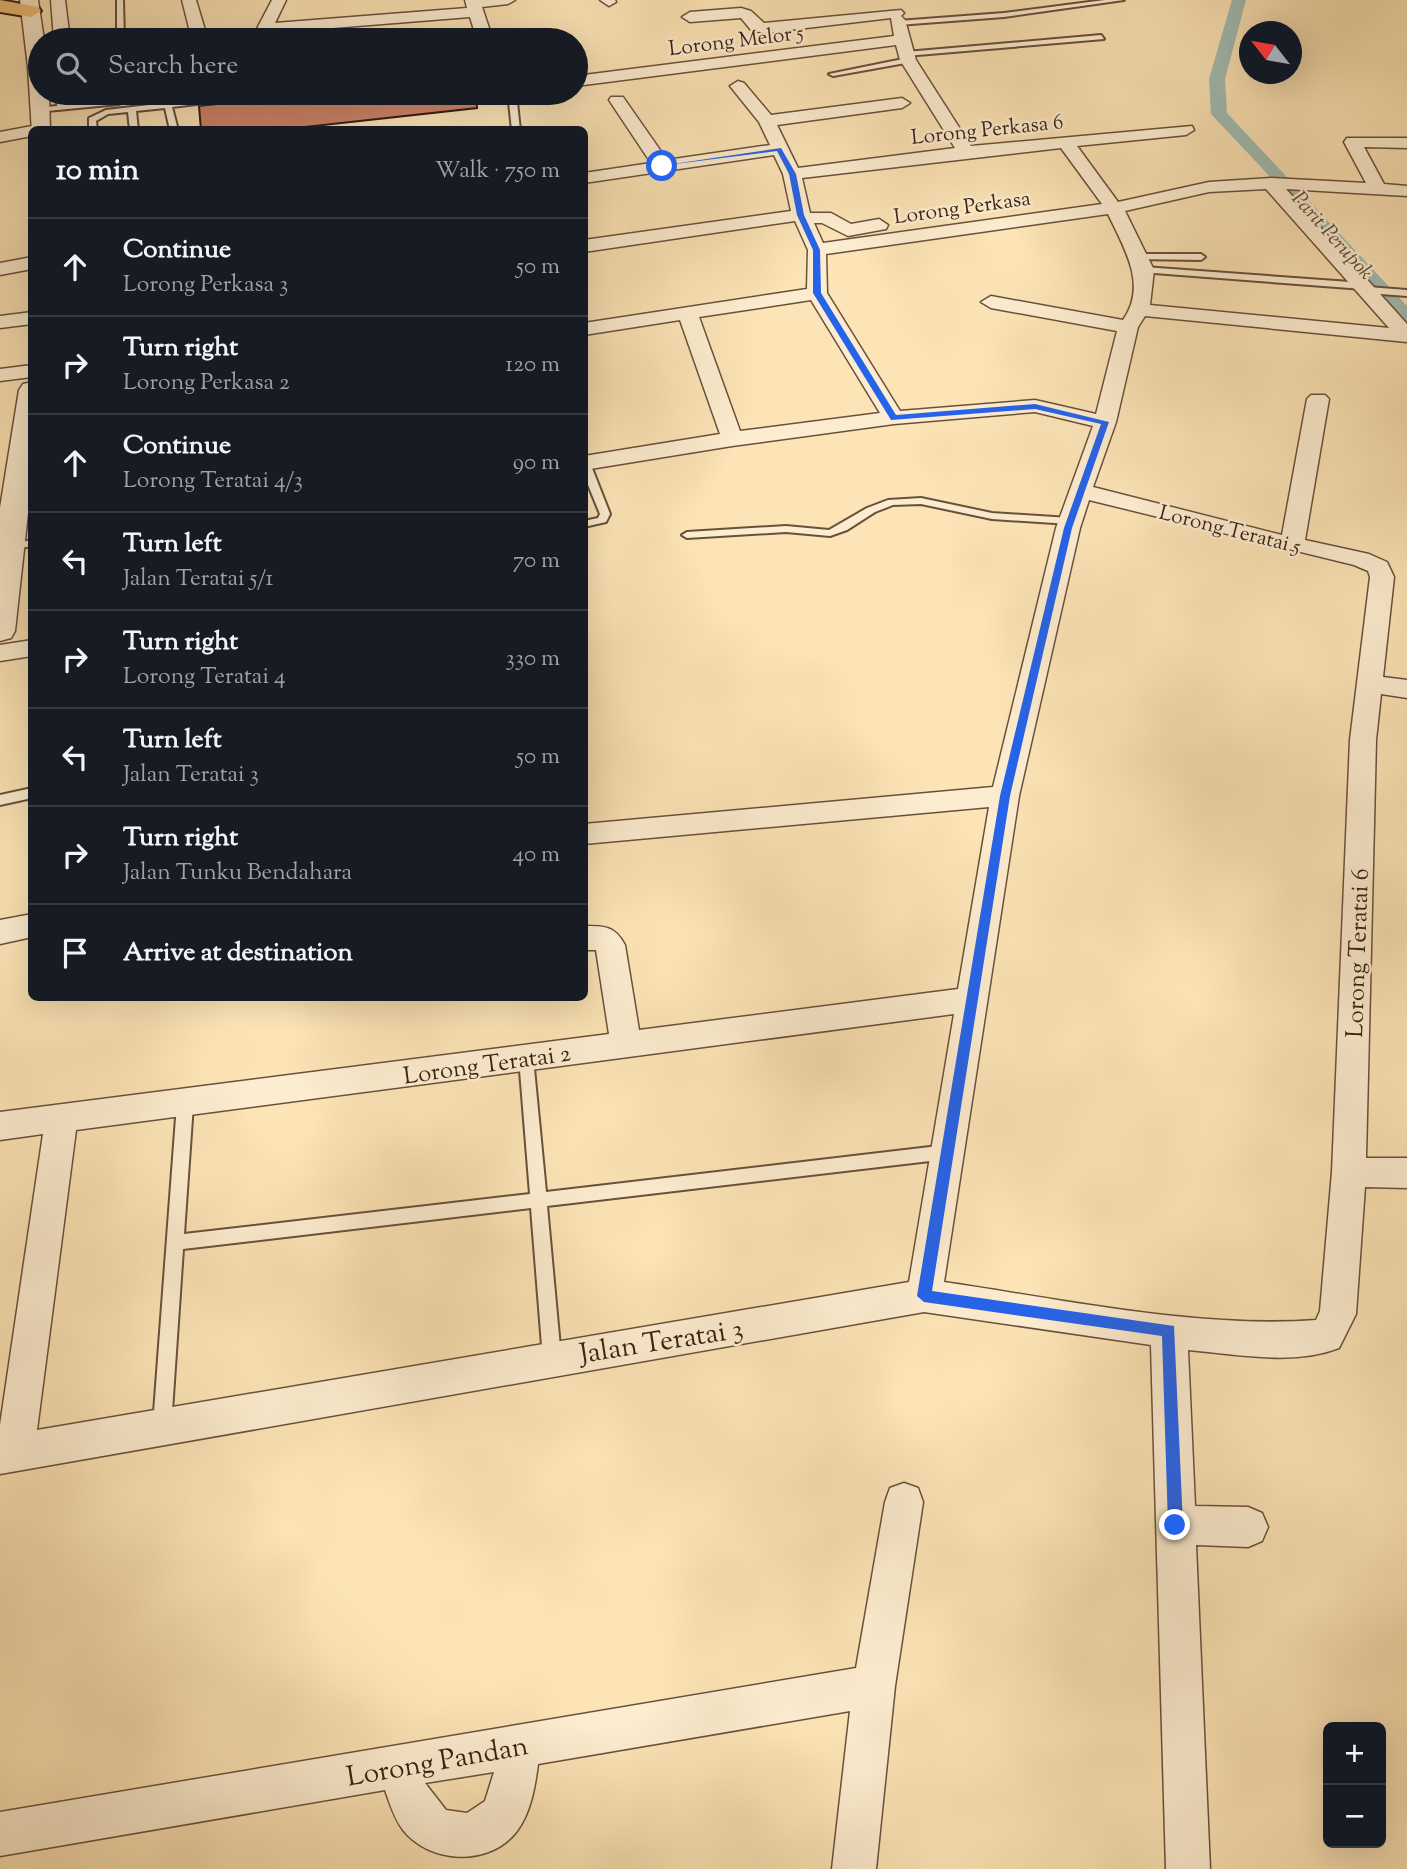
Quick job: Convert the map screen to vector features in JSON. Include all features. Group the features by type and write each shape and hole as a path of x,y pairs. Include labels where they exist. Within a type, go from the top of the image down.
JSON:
{"main road":[{"path":"0,6 31,7"}],"street":[{"path":"31,7 55,0 61,28"},
{"path":"189,0 197,28"},
{"path":"265,28 279,0"},
{"path":"310,28 508,0"},
{"path":"679,4 729,0"},
{"path":"473,5 481,28"},
{"path":"31,7 60,20"},
{"path":"31,7 34,28"},
{"path":"690,17 741,13 746,14 756,27 764,28 896,12 905,51 966,152"},
{"name":"Lorong Melor 5","path":"588,80 905,51"},
{"path":"738,86 767,121 792,174 802,217 817,250 817,293 894,418"},
{"path":"617,100 662,166"},
{"path":"767,121 902,103"},
{"path":"40,105 40,125"},
{"name":"Lorong Perkasa 6","path":"792,174 966,152 1186,130"},
{"path":"0,137 28,132"},
{"path":"1377,188 1353,142 1407,143"},
{"path":"924,1296 1005,796 1070,522 1105,422 1134,319 1141,264 1114,208 1067,144"},
{"path":"588,177 779,149"},
{"path":"1271,183 1372,289 1407,336"},
{"name":"Lorong Perkasa","path":"817,250 1114,208 1209,187 1271,183 1407,191"},
{"path":"588,242 802,217 825,218 848,230 896,222"},
{"path":"0,269 28,264"},
{"path":"588,328 817,293"},
{"path":"991,302 1134,319 1407,336"},
{"path":"688,315 732,439"},
{"path":"0,322 28,318"},
{"path":"0,374 28,371"},
{"path":"1292,545 1318,399"},
{"path":"588,463 732,439 894,418 1035,406 1105,422"},
{"path":"0,631 20,545 7,496 28,407"},
{"name":"Lorong Teratai 5","path":"1081,491 1292,545 1361,559 1378,567"},
{"name":"Lorong Teratai 6","path":"1326,1336 1338,1314 1349,1172 1359,938 1363,740 1382,577 1378,567"},
{"path":"0,653 28,649"},
{"path":"1369,683 1407,689"},
{"path":"588,834 1005,796"},
{"path":"0,932 28,926"},
{"path":"588,938 605,938 610,946 626,1044"},
{"name":"Lorong Teratai 2","path":"0,1126 61,1121 974,999"},
{"path":"8,1454 61,1121"},
{"path":"1349,1172 1407,1173"},
{"name":"Jalan Teratai 3","path":"8,1454 552,1358 924,1296 1169,1331 1279,1340 1326,1336"},
{"path":"1169,1331 1188,1869"},
{"path":"854,1869 874,1686 904,1502"},
{"path":"1175,1525 1248,1527"},
{"name":"Lorong Pandan","path":"0,1834 874,1686"},
{"path":"397,1767 419,1815 434,1830 471,1837 488,1830 508,1805 519,1747"}],"lane":[{"path":"120,0 121,28"},
{"path":"896,12 1004,15 1121,0"},
{"path":"833,74 905,51 1101,37"},
{"path":"40,125 61,108 92,105"},
{"path":"93,126 92,120 97,116 168,105 173,126"},
{"path":"513,105 516,126"},
{"path":"132,109 134,126"},
{"path":"1141,264 1201,257"},
{"path":"1141,264 1407,293"},
{"path":"588,471 605,514 602,520 588,523"},
{"path":"687,535 786,529 830,533 871,510 892,502 921,501 992,516 1070,522"},
{"path":"0,800 28,794"},
{"path":"526,1058 552,1358"},
{"path":"162,1427 185,1104"},
{"path":"176,1242 948,1152"}],"building":[{"path":"477,105 477,108 314,126 201,126 199,106"}],"waterway":[{"name":"Parit Perupok","path":"1239,0 1217,79 1219,114 1281,178"},
{"name":"Parit Perupok","path":"1288,185 1407,317"}],"route":[{"path":"662,166 779,149 792,174 801,215 817,250 817,293 894,418 1035,406 1105,422 1068,528 1005,796 924,1296 1169,1331 1175,1525"}]}
